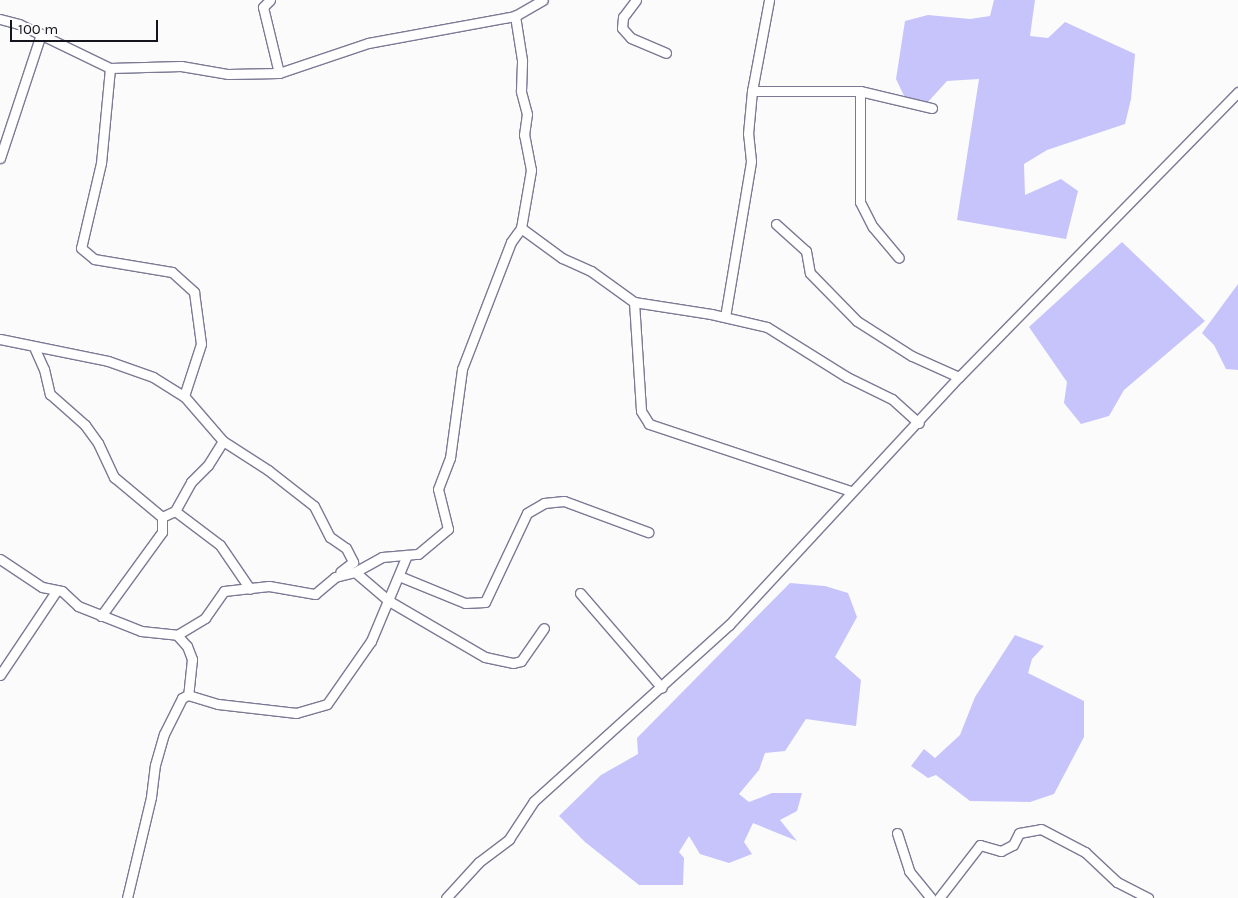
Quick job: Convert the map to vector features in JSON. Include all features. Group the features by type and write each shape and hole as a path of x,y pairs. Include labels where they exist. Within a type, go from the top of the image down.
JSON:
{"street":[{"path":"270,0 263,7 279,73"},
{"path":"0,19 41,34 110,68 181,66 228,74 279,73 368,43 515,16 543,0"},
{"path":"636,0 623,17 622,28 631,38 666,53"},
{"path":"725,318 751,161 748,134 752,91 768,0"},
{"path":"335,577 355,572 382,557 407,555 424,551 448,529 438,489 450,458 453,416 457,408 462,369 511,242 521,228 531,170 524,135 526,114 521,92 522,60 515,16"},
{"path":"0,158 41,34"},
{"path":"110,68 101,163 81,248 94,259 172,272 194,292 200,344 184,396"},
{"path":"752,91 860,91 932,108"},
{"path":"860,91 860,202 873,228 899,258"},
{"path":"446,898 474,868 509,838 534,801 662,688 728,625 850,491 918,423 958,377 1238,92"},
{"path":"776,224 806,251 810,273 857,321 912,356 958,377"},
{"path":"521,228 562,258 591,271 634,302 767,327 847,377 892,398 918,423"},
{"path":"634,302 641,411 649,424 850,491"},
{"path":"0,339 108,361 153,377 184,396 223,441 268,470 314,506 330,537 346,548 354,562 315,594 308,595 269,586 224,592 205,618 177,635 141,631 101,616 78,606 57,590 42,587 0,559"},
{"path":"34,347 44,370 50,394 84,425 98,443 114,477 162,517"},
{"path":"162,517 175,511 191,482 223,441"},
{"path":"399,576 465,603 485,602 527,513 544,503 564,501 648,532"},
{"path":"175,511 220,545 250,589"},
{"path":"101,616 162,532 162,517"},
{"path":"127,898 151,797 157,757 173,712 182,698 188,695 218,704 296,713 326,704 371,640 407,555"},
{"path":"355,572 389,601 485,658 521,661 544,628"},
{"path":"0,675 57,590"},
{"path":"580,593 662,688"},
{"path":"177,635 187,646 192,659 188,695"},
{"path":"939,898 980,845 1001,851 1013,845 1019,833 1041,829 1085,852 1117,882 1148,898"},
{"path":"897,833 909,871 931,898"}],"shaded area":[{"path":"994,0 1035,0 1030,36 1048,38 1065,22 1135,54 1131,99 1125,124 1047,150 1024,164 1025,195 1061,179 1078,191 1066,239 957,220 979,79 947,81 927,103 907,102 896,79 905,21 928,15 970,19 990,16"},
{"path":"1122,242 1205,321 1124,390 1109,416 1081,424 1064,403 1067,382 1029,327"},
{"path":"1238,284 1238,370 1226,369 1214,345 1202,333"},
{"path":"790,583 825,586 848,593 857,617 835,657 861,680 856,726 806,719 785,751 765,753 759,770 739,794 749,802 772,793 802,793 797,811 780,820 797,841 753,823 744,842 752,854 729,863 700,854 689,836 679,852 684,858 683,885 639,885 585,842 559,816 601,775 638,754 637,738"},
{"path":"1015,635 1044,646 1032,659 1028,673 1084,701 1084,737 1054,794 1030,802 970,801 936,775 928,778 911,766 924,749 935,758 960,735 975,697"}]}
